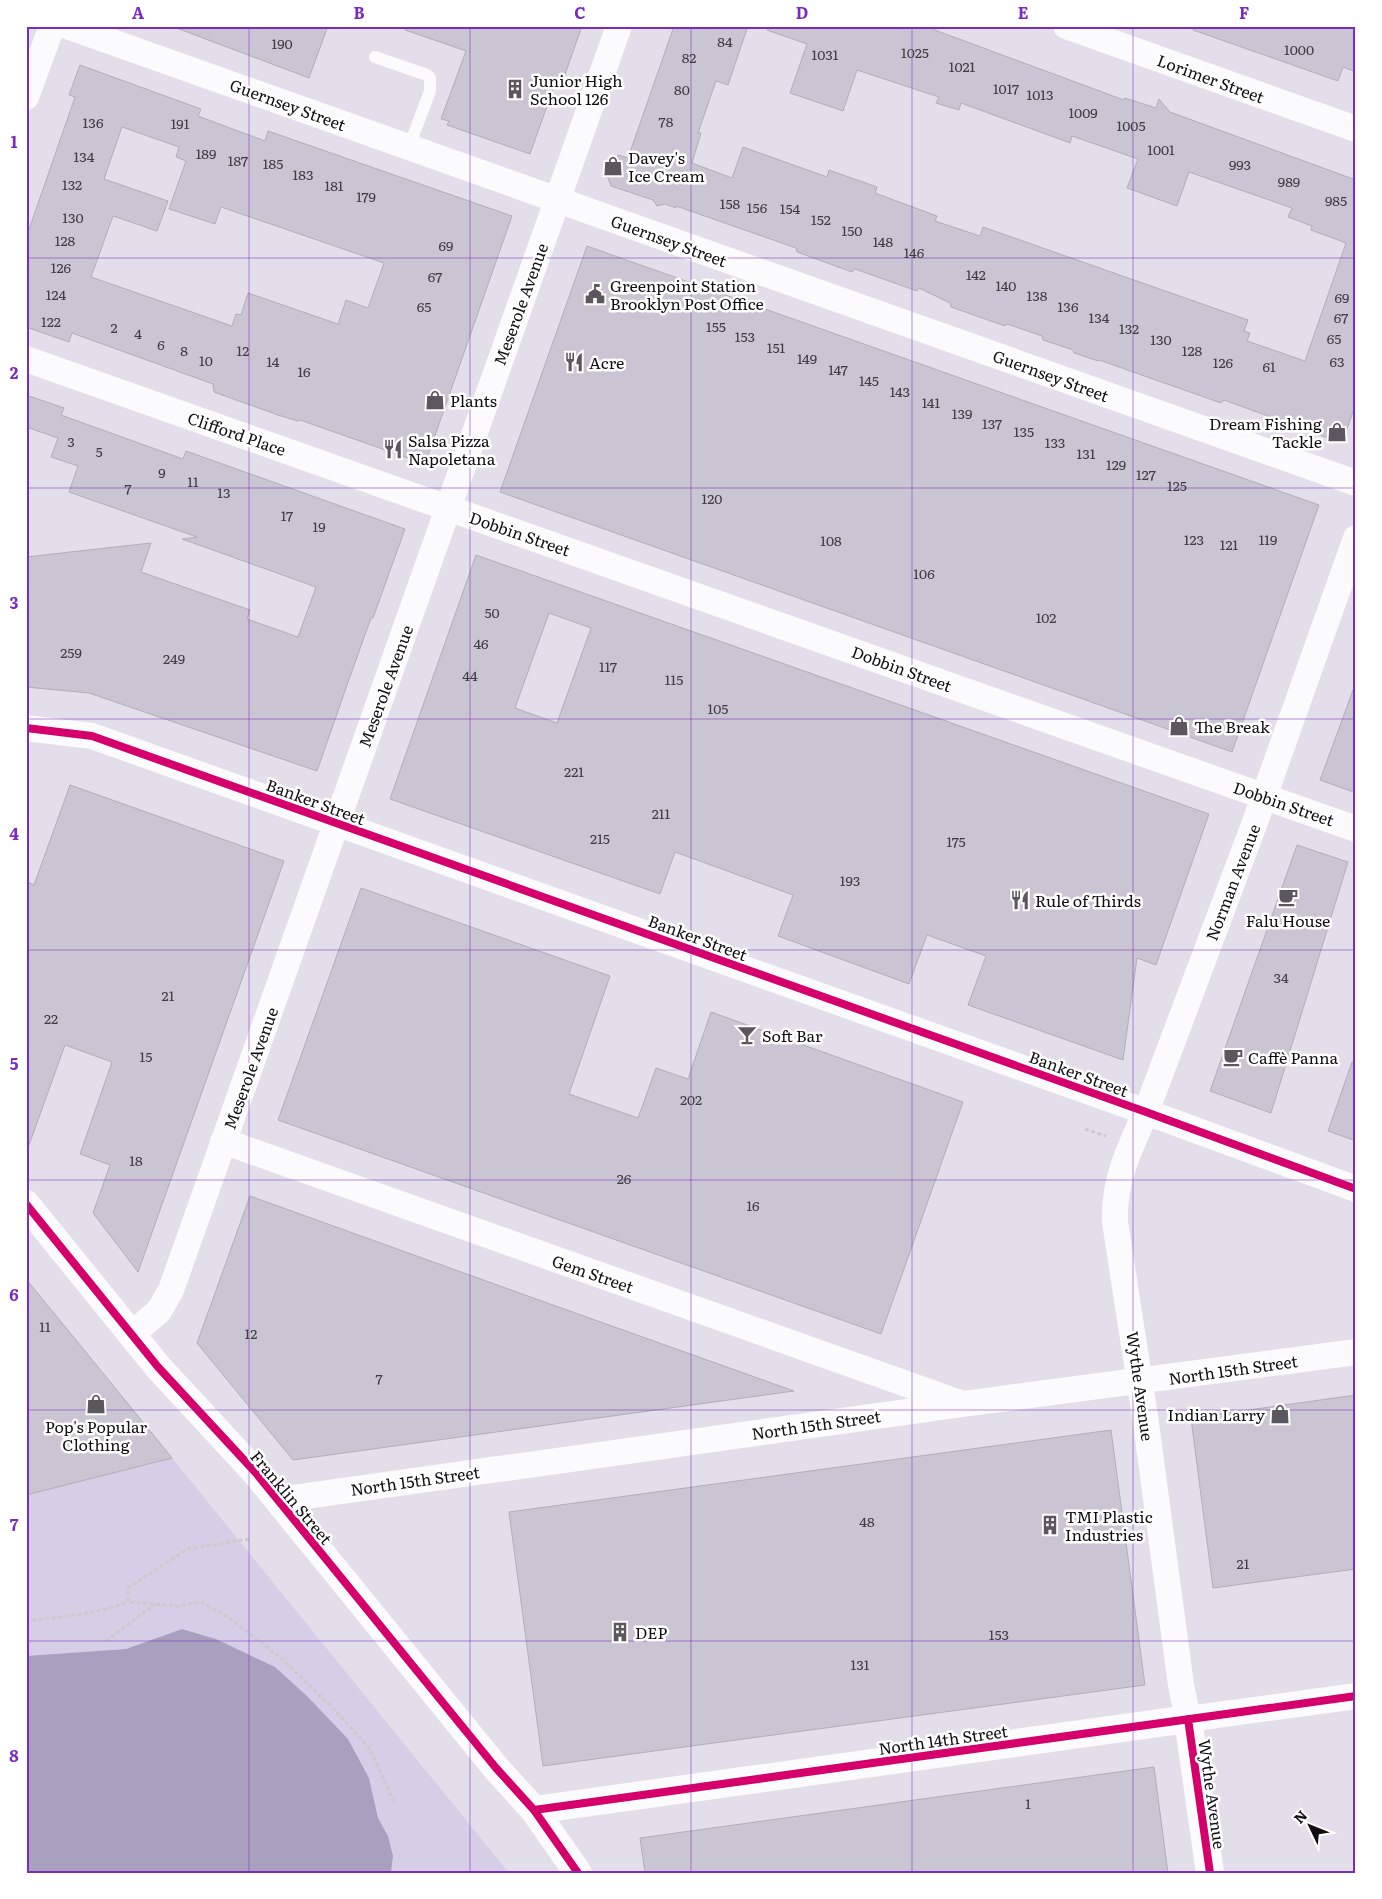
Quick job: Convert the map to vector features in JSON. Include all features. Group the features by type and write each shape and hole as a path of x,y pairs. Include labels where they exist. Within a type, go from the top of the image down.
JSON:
{"main road":[{"name":"Franklin Street","path":"26,1204 158,1367 256,1473 496,1768 534,1810 578,1873"},
{"name":"North 14th Street","path":"534,1810 1188,1719"},
{"name":"Wythe Avenue","path":"1188,1719 1210,1873"}],"street":[{"path":"26,97 52,26"},
{"name":"Guernsey Street","path":"68,26 1356,483"},
{"name":"Meserole Avenue","path":"132,1334 158,1312 171,1290 619,26"},
{"name":"Lorimer Street","path":"1066,26 1356,129"},
{"name":"Clifford Place","path":"26,359 448,508"},
{"name":"Dobbin Street","path":"448,508 1356,829"},
{"name":"Norman Avenue","path":"1146,1112 1264,796 1356,538"},
{"name":"Banker Street","path":"26,728 92,736 1146,1112 1356,1189"},
{"name":"Wythe Avenue","path":"1146,1112 1130,1146 1114,1202 1115,1222 1140,1381 1180,1675 1188,1719"},
{"name":"Gem Street","path":"224,1141 963,1404"},
{"name":"North 15th Street","path":"278,1500 963,1404 1356,1352"},
{"name":"North 14th Street","path":"1188,1719 1356,1696"}],"lane":[{"path":"375,58 427,74 430,78 430,91 409,147"}],"path":[{"path":"1100,1134 1101,1125"},
{"path":"1085,1129 1113,1140"},
{"path":"128,1602 128,1588 188,1549 249,1539"},
{"path":"26,1621 77,1616 128,1602 178,1606 201,1602 228,1617 282,1658 331,1706 370,1749 395,1806"},
{"path":"106,1641 155,1604"}],"shaded area":[{"path":"172,1458 509,1873 391,1873 393,1856 388,1836 378,1818 369,1778 348,1739 307,1696 275,1667 216,1639 182,1629 126,1649 26,1656 26,1495"},
{"path":"182,1629 216,1639 275,1667 307,1696 348,1739 369,1778 378,1818 388,1836 393,1856 391,1873 26,1873 26,1656 126,1649"}],"building":[{"path":"180,26 328,26 309,78 179,29"},
{"name":"Junior High School 126","path":"406,26 582,26 562,83 556,81 530,154 447,125 449,121 441,119 466,51 405,30"},
{"path":"674,26 748,26 728,85 716,81 698,133 701,133 692,163 732,178 743,147 827,177 829,170 877,187 875,193 937,216 935,221 980,236 983,227 1248,320 1244,331 1250,333 1247,341 1305,361 1346,243 1311,230 1312,226 1288,217 1292,208 1189,172 1177,206 1127,188 1138,159 1072,136 1070,143 961,103 959,110 936,103 939,97 857,70 843,111 790,93 807,44 767,30 768,26 924,26 1124,100 1125,98 1156,108 1159,99 1170,112 1356,180 1356,403 1342,443 1224,400 1221,403 1074,353 1073,350 1043,340 1042,336 1007,324 1005,326 951,307 950,303 919,288 917,291 855,269 852,272 797,252 796,248 676,206 676,208 665,204 657,206 653,200 611,186 606,173 615,167 618,155 628,158"},
{"path":"1194,26 1356,26 1356,72 1343,67 1338,81 1193,30"},
{"path":"80,65 201,109 198,116 265,141 268,131 512,216 425,464 214,392 213,384 72,333 69,342 26,327 26,238 75,97 69,95","holes":["122,127 179,147 176,157 186,161 169,209 215,224 221,207 384,263 368,308 346,300 338,324 248,293 241,315 236,314 232,326 91,277 113,216 157,231 168,201 104,179"]},
{"path":"587,246 1319,505 1232,752 500,492"},
{"path":"26,395 64,408 61,415 183,459 186,451 405,529 373,618 371,618 317,771 89,693 26,687 26,557 151,543 141,572 250,610 247,619 298,637 316,587 182,539 197,537 69,492 78,466 51,457 58,438 26,427"},
{"path":"476,555 1209,814 1156,965 1137,958 1123,1060 968,1005 986,956 927,935 909,984 778,936 793,895 675,852 660,894 390,799","holes":["549,613 591,628 557,723 515,708"]},
{"path":"1353,690 1356,691 1356,793 1320,780"},
{"path":"70,785 284,861 138,1272 93,1213 110,1165 80,1154 112,1062 65,1045 29,1145 26,1144 26,881 34,885"},
{"path":"1297,845 1348,862 1271,1113 1210,1091"},
{"path":"361,888 610,976 569,1094 638,1118 656,1068 688,1079 711,1012 963,1102 881,1334 278,1120"},
{"path":"1352,1062 1356,1062 1356,1141 1328,1131"},
{"path":"250,1196 794,1391 293,1460 197,1343"},
{"name":"Pop's Popular Clothing","path":"26,1279 116,1389 172,1458 26,1495"},
{"path":"1356,1395 1356,1569 1213,1588 1191,1418"},
{"path":"1111,1430 1145,1685 543,1766 509,1512"},
{"path":"1154,1767 1168,1873 645,1873 640,1838"}],"cycle path":[{"path":"26,728 92,736 1146,1112 1356,1189"},
{"path":"26,1204 158,1367 256,1473 496,1768 534,1810 578,1873"},
{"path":"534,1810 1356,1696"},
{"path":"1188,1719 1210,1873"}],"place":[{"name":"Junior High School 126","path":"515,89"},
{"name":"Davey's Ice Cream","path":"613,166"},
{"name":"Greenpoint Station Brooklyn Post Office","path":"595,294"},
{"name":"Acre","path":"574,362"},
{"name":"Plants","path":"435,400"},
{"name":"Dream Fishing Tackle","path":"1337,432"},
{"name":"Salsa Pizza Napoletana","path":"393,449"},
{"name":"The Break","path":"1179,726"},
{"name":"Falu House","path":"1288,897"},
{"name":"Rule of Thirds","path":"1020,900"},
{"name":"Soft Bar","path":"747,1035"},
{"name":"Caffè Panna","path":"1233,1057"},
{"name":"Pop's Popular Clothing","path":"96,1404"},
{"name":"Indian Larry","path":"1280,1414"},
{"name":"TMI Plastic Industries","path":"1050,1525"},
{"name":"DEP","path":"620,1632"}]}
